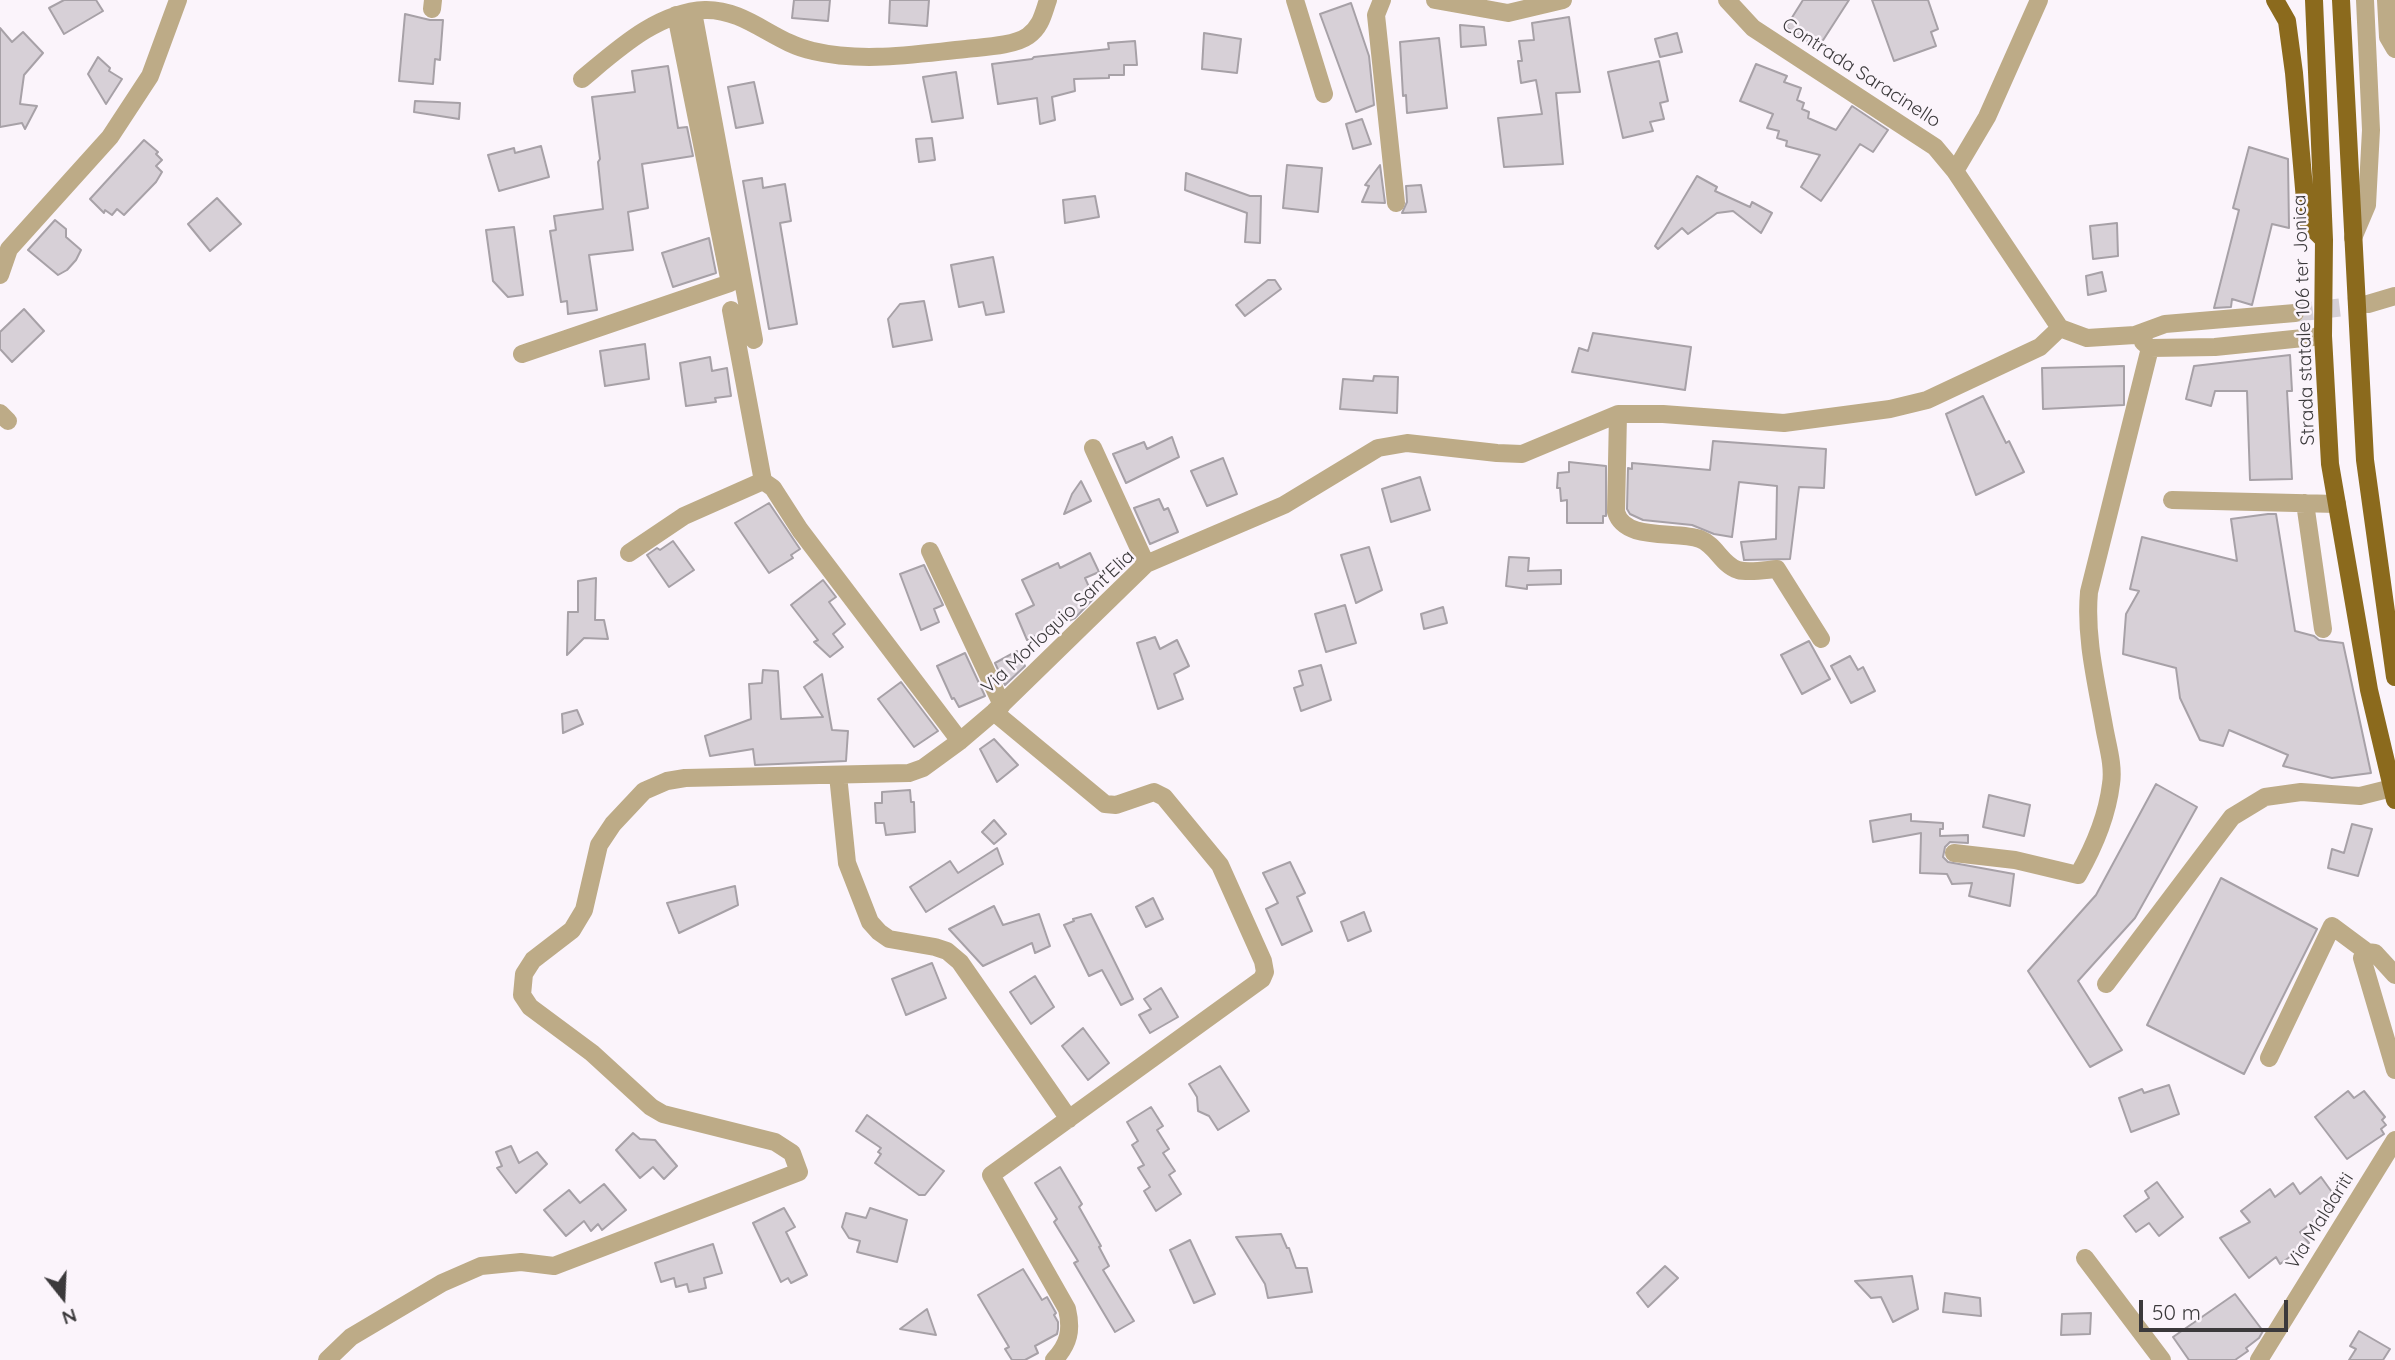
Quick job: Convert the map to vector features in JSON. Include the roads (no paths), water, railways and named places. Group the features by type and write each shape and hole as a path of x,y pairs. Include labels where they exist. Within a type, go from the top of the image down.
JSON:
{"main road":[{"path":"2275,0 2287,21 2307,223 2324,240"},
{"name":"Strada statale 106 ter Jonica","path":"2314,0 2324,240 2323,336 2330,464 2369,690 2394,794"},
{"path":"2341,0 2365,460 2395,677"}],"street":[{"path":"0,274 9,249 110,137 150,76 178,0"},
{"path":"582,79 650,27 685,14 726,11 812,51 893,58 1002,45 1027,38 1041,24 1048,0"},
{"path":"1295,0 1324,94"},
{"path":"1382,0 1376,15 1396,203"},
{"path":"1435,0 1508,13 1563,0"},
{"name":"Contrada Saracinello","path":"1727,0 1753,27 1935,147 1955,171 2060,328"},
{"path":"1955,171 1987,117 2039,0"},
{"path":"2353,238 2367,205 2371,130 2365,0"},
{"path":"2386,0 2388,37 2395,49"},
{"path":"685,14 754,340"},
{"path":"522,354 730,283 685,14"},
{"path":"2368,304 2395,296"},
{"path":"731,310 763,481 772,488 800,530 960,741"},
{"path":"2060,328 2087,338 2135,335 2165,324 2295,313"},
{"name":"Via Morloquio Sant'Elia","path":"327,1360 351,1337 442,1283 481,1266 521,1262 554,1266 799,1172 792,1153 775,1142 663,1114 651,1107 592,1053 530,1007 523,995 524,974 533,960 572,930 584,910 599,845 613,824 644,791 667,781 685,778 909,773 923,768 998,708 1146,565 1284,505 1378,448 1406,443 1522,454 1618,414 1663,414 1784,423 1890,410 1927,400 2040,347 2060,328"},
{"path":"2135,335 2150,348 2215,347 2323,336"},
{"path":"1955,853 2015,860 2078,876 2097,841 2112,783 2111,763 2091,654 2087,618 2089,592 2150,348"},
{"path":"1618,414 1616,512 1619,521 1629,529 1700,539 1712,547 1729,566 1741,571 1777,569 1821,639"},
{"path":"1093,448 1146,565"},
{"path":"629,553 684,516 763,481"},
{"path":"2172,500 2337,504"},
{"path":"2305,503 2323,629"},
{"path":"930,551 998,708 1105,804 1116,805 1154,792 1164,797 1220,865 1263,961 1265,972 1262,979 991,1175 1067,1308 1071,1325 1065,1348 1054,1360"},
{"path":"838,775 847,863 870,922 889,939 935,947 947,951 960,962 1069,1119"},
{"path":"2106,984 2232,817 2266,797 2301,792 2360,796 2394,794"},
{"path":"2269,1058 2332,926 2367,953 2375,953 2395,975"},
{"path":"2367,953 2362,958 2395,1070"},
{"name":"Via Maldariti","path":"2259,1360 2395,1140"},
{"path":"2085,1258 2162,1360"}],"tunnel":[{"path":"2295,313 2368,304"}]}
